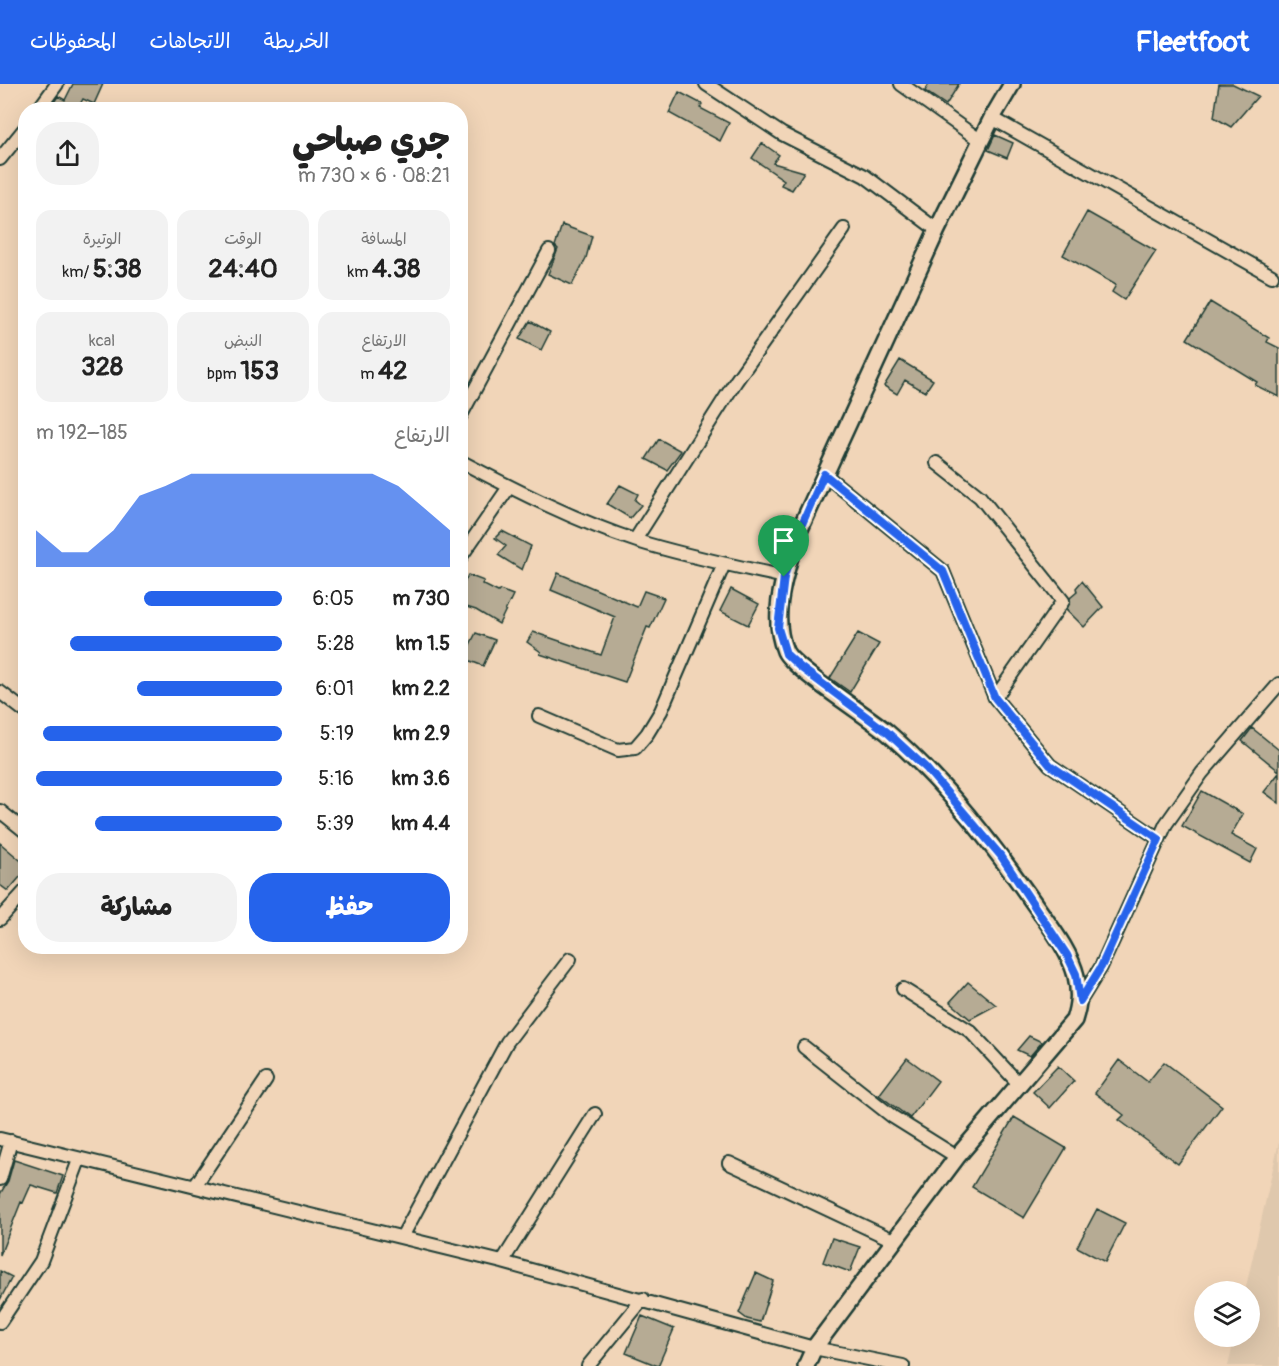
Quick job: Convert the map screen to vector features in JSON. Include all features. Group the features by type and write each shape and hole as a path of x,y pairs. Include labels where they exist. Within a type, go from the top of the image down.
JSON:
{"street":[{"path":"44,102 57,84"},
{"path":"706,84 782,134 865,176 937,230"},
{"path":"901,84 981,141"},
{"path":"1012,84 992,118 937,230 795,540 784,577 778,628 786,654 887,732 926,768 1001,856 1067,955 1076,974 1080,1001"},
{"path":"992,118 1272,276"},
{"path":"0,159 18,137"},
{"path":"635,540 736,381 844,228"},
{"path":"468,402 549,251"},
{"path":"937,463 980,496 1063,602 995,698"},
{"path":"468,465 509,486 635,540 724,564 784,577"},
{"path":"824,474 943,571 995,698 1050,765 1159,839"},
{"path":"468,546 509,486"},
{"path":"539,716 618,750 635,748 661,711 724,564"},
{"path":"806,1366 814,1348 957,1157 1074,1020 1080,1001 1101,967 1166,824 1202,773 1279,684"},
{"path":"0,692 18,706"},
{"path":"0,811 18,826"},
{"path":"0,919 18,899"},
{"path":"402,1237 507,1042 570,959"},
{"path":"903,989 970,1031 1019,1084"},
{"path":"804,1047 893,1117 957,1157"},
{"path":"195,1186 266,1080"},
{"path":"502,1262 595,1114"},
{"path":"0,1179 5,1140 502,1262 814,1348 903,1366"},
{"path":"0,1322 40,1261 79,1160"},
{"path":"729,1163 893,1240"},
{"path":"588,1366 643,1299"}],"shaded area":[{"path":"1279,1142 1279,1366 1228,1366 1233,1347 1260,1347 1260,1281 1247,1281"}],"building":[{"path":"73,84 103,84 95,102 83,99 81,102 54,102 58,96 65,100"},
{"path":"929,84 959,84 946,105 925,91"},
{"path":"1219,84 1233,84 1258,96 1231,127 1214,117"},
{"path":"679,92 702,104 700,108 729,123 720,141 669,113"},
{"path":"995,135 1013,143 1007,158 988,150"},
{"path":"762,143 779,155 773,163 804,172 792,190 781,185 784,180 752,158"},
{"path":"1087,212 1156,251 1124,300 1112,292 1116,285 1063,255"},
{"path":"562,225 592,236 586,258 572,285 548,274 558,249 555,246"},
{"path":"1210,302 1269,338 1267,342 1279,348 1279,397 1255,385 1257,382 1187,339"},
{"path":"530,321 550,332 541,350 519,339"},
{"path":"900,360 933,380 925,392 905,380 897,394 884,386"},
{"path":"659,439 681,451 667,470 646,459"},
{"path":"620,485 638,494 635,500 641,505 630,518 607,504"},
{"path":"502,531 531,546 522,570 498,555 506,546 495,538"},
{"path":"558,573 637,607 644,591 664,598 650,628 647,627 625,682 540,654 541,652 527,642 533,632 601,655 615,617 551,590"},
{"path":"468,575 484,581 482,584 498,592 500,590 513,595 499,624 468,608"},
{"path":"1082,581 1103,607 1084,627 1067,610 1070,598 1077,592 1076,588"},
{"path":"731,589 759,604 748,625 720,611"},
{"path":"476,633 495,640 483,666 468,660 468,648"},
{"path":"858,633 879,644 850,692 830,678"},
{"path":"1252,728 1279,750 1279,771 1242,741"},
{"path":"1279,773 1279,803 1264,792"},
{"path":"1202,791 1243,814 1231,835 1257,849 1250,863 1182,826"},
{"path":"0,843 18,858 18,879 8,891 0,885"},
{"path":"968,982 996,1005 970,1019 950,1002"},
{"path":"1029,1036 1042,1042 1030,1056 1017,1050"},
{"path":"907,1058 938,1081 910,1118 879,1095"},
{"path":"1119,1060 1148,1082 1164,1062 1222,1106 1178,1164 1119,1120 1124,1115 1095,1093"},
{"path":"1058,1066 1074,1081 1050,1108 1033,1092"},
{"path":"1014,1117 1066,1148 1024,1218 972,1187"},
{"path":"14,1160 63,1176 57,1193 31,1185 23,1203 21,1202 0,1255 0,1194 8,1181"},
{"path":"1097,1209 1125,1223 1105,1262 1077,1247"},
{"path":"832,1238 860,1247 850,1272 823,1262"},
{"path":"0,1271 12,1277 0,1300"},
{"path":"756,1273 773,1281 760,1322 747,1319 739,1313"},
{"path":"642,1316 674,1329 658,1366 626,1353"}],"route":[{"path":"824,474 943,571 995,698 1050,765 1159,839 1101,967 1080,1001 1076,974 1067,955 1001,856 926,768 887,732 786,654 778,628 784,577 795,540 824,474"}]}
